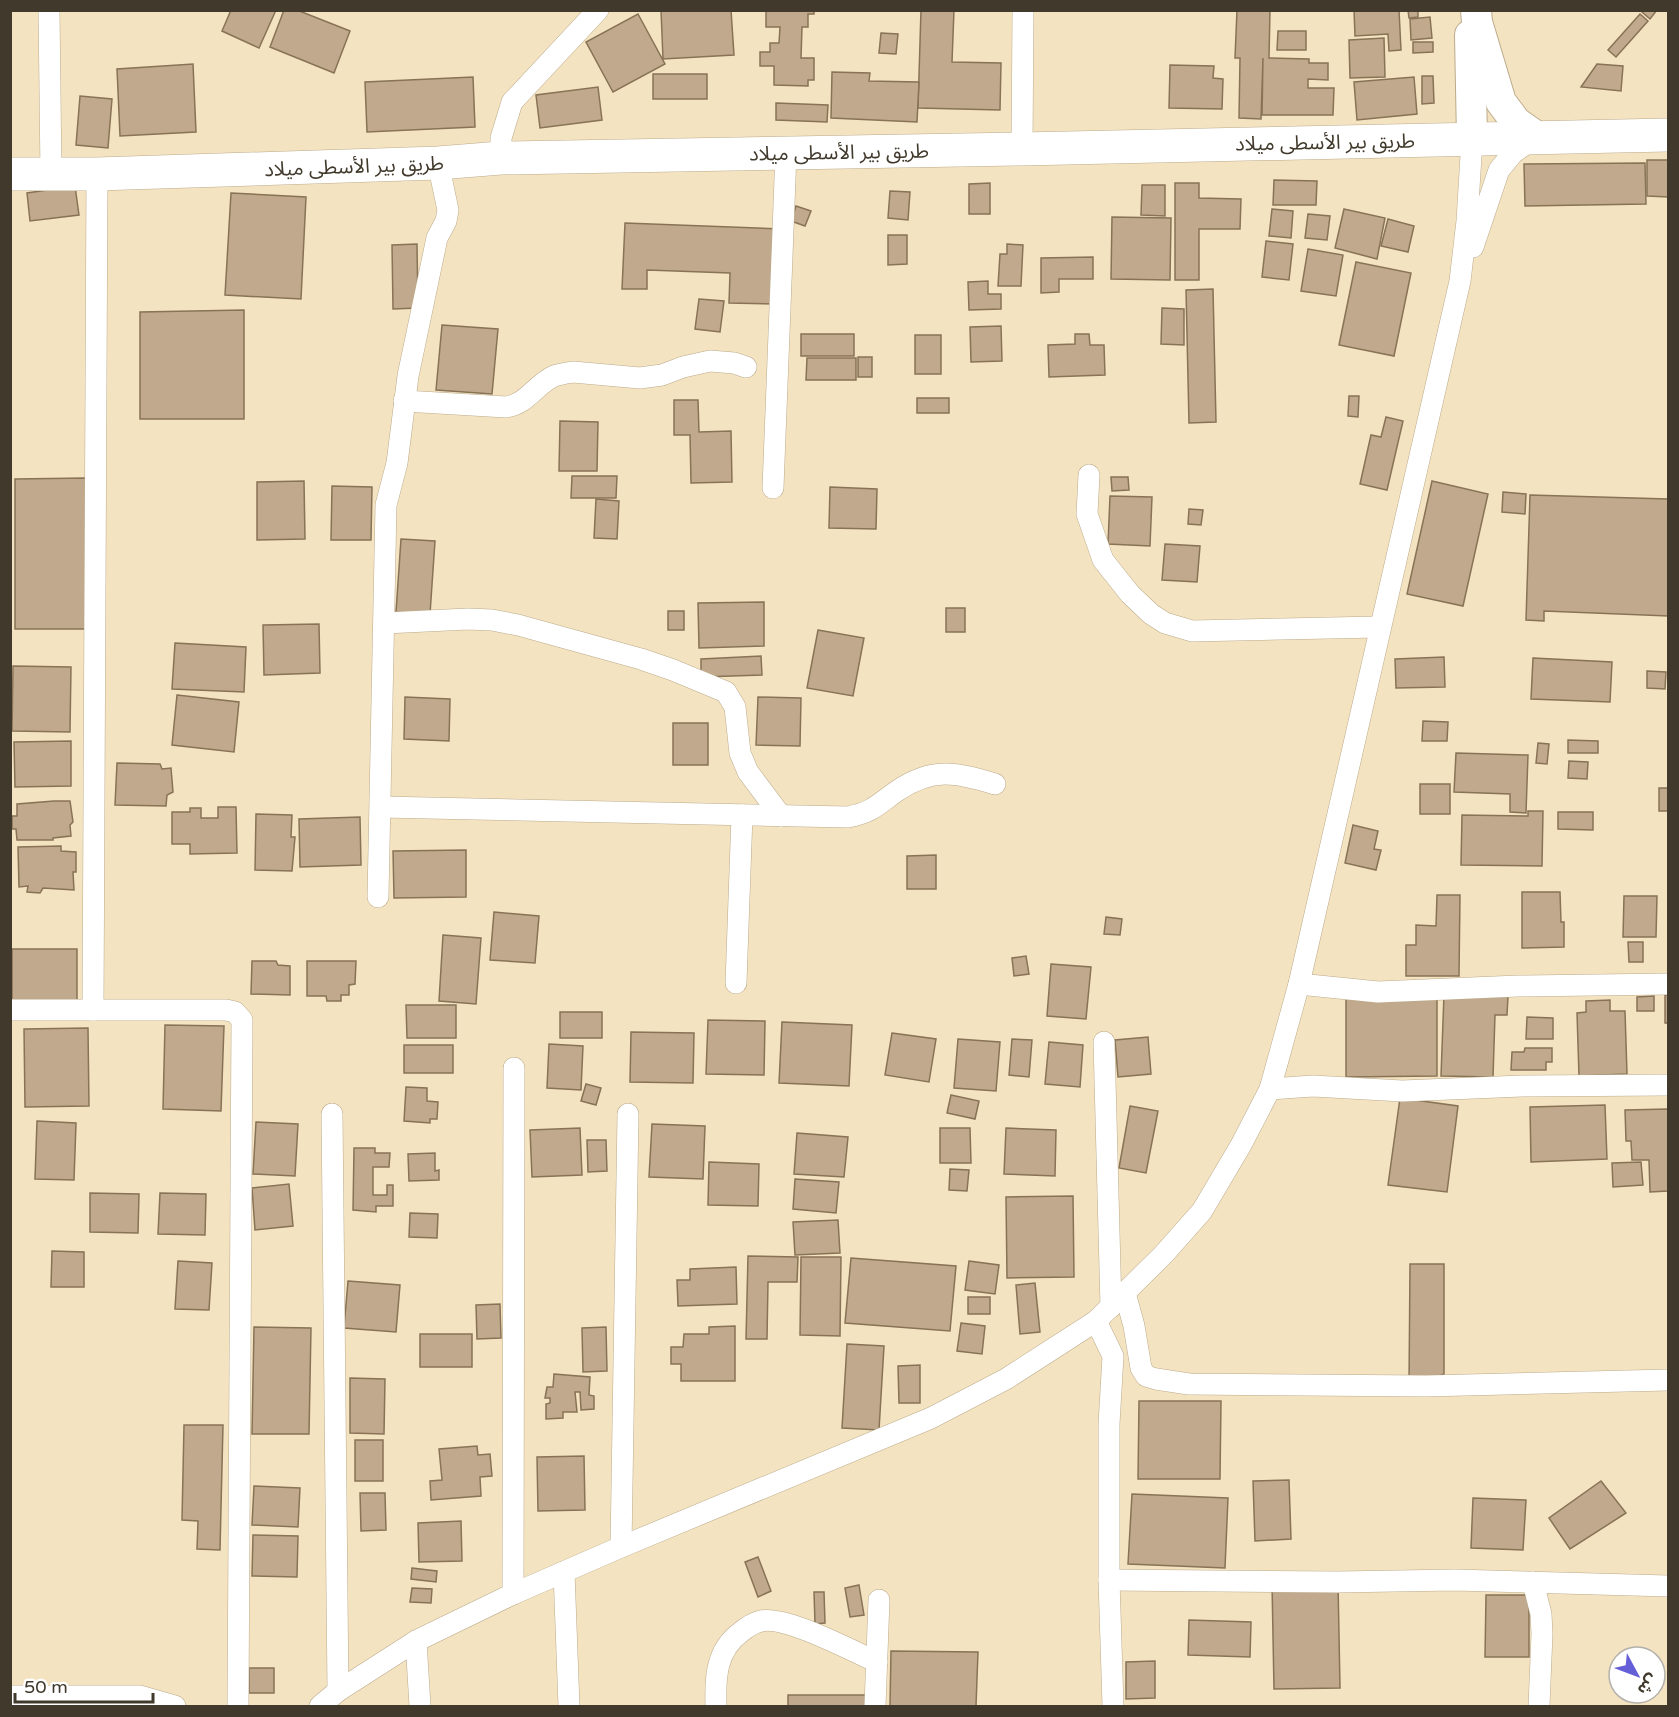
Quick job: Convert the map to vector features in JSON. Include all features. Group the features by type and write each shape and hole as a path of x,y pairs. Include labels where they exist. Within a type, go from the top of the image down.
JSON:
{"main road":[{"path":"1477,16 1500,102 1516,122 1536,136"},
{"path":"1473,139 1470,33 1477,16"},
{"name":"طريق بير الأسطى ميلاد","path":"11,181 51,174 438,163 501,158 1668,135"}],"street":[{"path":"49,10 51,174"},
{"path":"501,158 501,138 512,102 598,10"},
{"path":"1022,149 1023,10"},
{"path":"320,1707 338,1691 416,1641 513,1594 931,1418 1006,1379 1111,1307 1202,1211 1241,1145 1270,1089 1299,984 1460,281 1499,170 1513,153 1536,136"},
{"path":"1460,281 1473,139"},
{"path":"773,488 786,153"},
{"path":"378,897 386,505 397,463 405,401 437,238 446,221 448,210 438,163"},
{"path":"93,1010 97,174"},
{"path":"405,401 506,407 516,406 526,400 553,377 560,374 573,372 652,378 683,367 710,361 734,363 746,367"},
{"path":"1089,475 1087,514 1103,560 1130,594 1165,623 1192,631 1379,627"},
{"path":"384,623 492,620 641,659 726,693 735,707 740,753 748,772 781,816"},
{"path":"381,807 848,817 866,813 899,790 933,774 948,772 994,784"},
{"path":"736,982 742,815"},
{"path":"1299,984 1378,992 1518,986 1668,984"},
{"path":"10,1010 226,1010 235,1012 242,1020 238,1707"},
{"path":"1104,1042 1111,1307 1108,1343 1113,1356 1109,1424 1109,1580 1113,1707"},
{"path":"513,1594 514,1068"},
{"path":"1270,1089 1313,1086 1402,1091 1522,1086 1668,1085"},
{"path":"332,1114 338,1691"},
{"path":"621,1547 628,1114"},
{"path":"1111,1307 1134,1326 1141,1368 1146,1376 1189,1384 1409,1386 1668,1380"},
{"path":"564,1572 569,1707"},
{"path":"1109,1580 1338,1582 1455,1580 1668,1586"},
{"path":"1533,1582 1541,1614 1542,1634 1539,1707"},
{"path":"875,1707 879,1600"},
{"path":"716,1707 716,1683 722,1653 730,1640 749,1626 762,1620 781,1621 877,1662"},
{"path":"416,1641 420,1707"},
{"path":"10,1696 140,1696 175,1707"}],"building":[{"path":"231,10 276,10 259,48 222,31"},
{"path":"284,10 297,10 350,31 334,73 270,47"},
{"path":"661,10 731,10 734,55 663,59"},
{"path":"766,10 814,10 814,14 808,14 808,27 802,27 801,58 814,58 814,80 808,80 808,86 774,85 774,66 760,66 760,52 770,52 770,43 779,43 780,27 766,27"},
{"path":"921,10 954,10 952,62 1001,63 1000,110 918,108"},
{"path":"1237,10 1270,10 1269,58 1309,59 1309,63 1328,63 1328,80 1308,79 1308,88 1334,88 1333,115 1262,115 1263,58 1261,119 1239,118 1240,58 1235,58"},
{"path":"1354,10 1399,10 1401,50 1389,51 1388,34 1355,36"},
{"path":"1408,10 1418,10 1418,17 1409,18"},
{"path":"1643,10 1657,10 1650,19 1642,12"},
{"path":"638,14 665,64 613,92 586,42"},
{"path":"1640,14 1648,21 1616,57 1608,50"},
{"path":"1430,17 1432,38 1411,40 1410,19"},
{"path":"1278,31 1306,31 1306,50 1277,50"},
{"path":"881,33 898,34 896,54 879,53"},
{"path":"1384,38 1385,77 1350,78 1349,40"},
{"path":"1413,42 1433,42 1433,52 1413,53"},
{"path":"193,64 196,132 120,136 117,69"},
{"path":"1597,64 1623,66 1621,91 1581,87"},
{"path":"1170,65 1214,66 1213,78 1223,79 1222,109 1169,108"},
{"path":"832,72 870,73 869,81 919,82 917,122 831,118"},
{"path":"653,74 707,74 707,99 653,99"},
{"path":"1422,76 1433,76 1434,103 1422,104"},
{"path":"473,77 475,127 367,132 365,82"},
{"path":"1414,77 1417,114 1357,120 1354,82"},
{"path":"598,87 602,120 540,128 536,95"},
{"path":"80,96 112,99 108,148 76,145"},
{"path":"776,103 828,105 827,122 776,120"},
{"path":"1647,160 1668,160 1668,197 1647,196"},
{"path":"1645,163 1646,204 1525,206 1524,164"},
{"path":"1274,180 1317,181 1316,205 1273,205"},
{"path":"990,183 990,214 969,214 969,184"},
{"path":"1175,183 1199,183 1199,198 1241,199 1240,229 1199,229 1199,280 1175,280"},
{"path":"1142,185 1165,185 1165,216 1141,215"},
{"path":"75,186 79,215 30,221 27,193"},
{"path":"890,191 910,192 908,220 888,218"},
{"path":"231,193 306,197 301,299 225,295"},
{"path":"796,206 811,211 805,226 791,221"},
{"path":"1272,209 1293,211 1291,238 1269,236"},
{"path":"1344,209 1385,218 1377,259 1335,248"},
{"path":"1308,214 1330,216 1327,240 1305,238"},
{"path":"1112,217 1171,218 1170,280 1111,279"},
{"path":"1388,219 1414,226 1408,252 1381,246"},
{"path":"625,223 781,229 778,304 729,303 730,273 647,270 647,289 622,289"},
{"path":"888,235 907,235 907,264 888,265"},
{"path":"1266,241 1293,244 1289,280 1262,277"},
{"path":"417,244 418,308 393,309 392,245"},
{"path":"1007,244 1023,245 1021,286 998,286 1000,254 1007,254"},
{"path":"1308,249 1343,255 1336,296 1301,291"},
{"path":"1093,257 1093,279 1059,279 1059,292 1041,293 1041,258"},
{"path":"1356,262 1411,273 1394,356 1339,345"},
{"path":"988,281 988,294 1001,294 1001,309 969,310 968,282"},
{"path":"1213,289 1216,422 1189,423 1186,290"},
{"path":"699,299 724,301 720,332 695,329"},
{"path":"1162,308 1184,309 1184,345 1161,344"},
{"path":"244,310 244,419 140,419 140,312"},
{"path":"442,325 498,329 492,394 436,390"},
{"path":"1001,326 1002,361 971,362 970,327"},
{"path":"801,334 854,334 854,356 801,356"},
{"path":"1075,334 1089,334 1090,345 1104,345 1105,375 1049,377 1048,345 1075,344"},
{"path":"915,335 941,335 941,374 915,374"},
{"path":"858,357 872,357 872,377 858,377"},
{"path":"807,358 856,358 856,380 806,380"},
{"path":"1349,396 1359,396 1358,417 1348,416"},
{"path":"917,398 949,398 949,413 917,413"},
{"path":"674,400 698,400 699,432 731,431 732,482 691,483 690,435 674,435"},
{"path":"1386,417 1403,421 1387,490 1360,484 1371,435 1381,437"},
{"path":"560,421 598,422 597,471 559,471"},
{"path":"572,476 617,476 616,498 571,498"},
{"path":"1111,477 1128,477 1129,490 1112,491"},
{"path":"86,478 86,629 15,629 15,479"},
{"path":"304,481 305,539 257,540 257,482"},
{"path":"1432,481 1488,494 1463,606 1407,594"},
{"path":"332,486 372,487 371,540 331,540"},
{"path":"830,487 877,489 876,529 829,528"},
{"path":"1503,492 1526,494 1525,514 1502,512"},
{"path":"1530,495 1668,499 1668,616 1544,611 1544,621 1526,620"},
{"path":"1110,496 1152,497 1150,546 1108,544"},
{"path":"596,499 619,501 617,539 594,538"},
{"path":"1189,509 1203,510 1201,525 1188,524"},
{"path":"401,539 435,541 430,614 396,612"},
{"path":"1165,544 1200,546 1197,582 1162,580"},
{"path":"764,602 764,646 699,648 698,603"},
{"path":"946,608 965,608 965,632 946,632"},
{"path":"668,611 684,611 684,630 668,630"},
{"path":"319,624 320,673 264,675 263,625"},
{"path":"818,630 864,638 853,696 807,688"},
{"path":"175,643 246,647 244,692 172,689"},
{"path":"761,656 762,675 701,677 701,659"},
{"path":"1444,657 1445,687 1396,688 1395,659"},
{"path":"1533,658 1612,662 1610,702 1531,699"},
{"path":"13,666 71,667 70,732 12,731"},
{"path":"1647,671 1666,672 1665,689 1647,688"},
{"path":"177,695 239,702 234,752 172,745"},
{"path":"405,697 450,699 449,741 404,739"},
{"path":"758,697 801,698 800,746 756,745"},
{"path":"1423,721 1448,722 1447,741 1422,741"},
{"path":"673,723 708,723 708,765 673,765"},
{"path":"1568,740 1598,741 1598,753 1568,753"},
{"path":"71,741 71,786 15,787 14,742"},
{"path":"1538,743 1549,744 1547,764 1536,763"},
{"path":"1456,753 1528,755 1526,813 1510,812 1510,794 1454,792"},
{"path":"1569,761 1588,762 1587,779 1568,778"},
{"path":"117,763 160,764 162,769 171,768 173,792 167,795 166,806 115,805"},
{"path":"1420,784 1450,784 1450,814 1420,814"},
{"path":"1659,788 1668,788 1668,811 1659,811"},
{"path":"70,801 73,822 70,825 71,836 53,838 53,840 17,840 16,829 12,829 12,816 17,816 17,804"},
{"path":"218,807 236,807 237,853 190,854 190,844 172,844 172,812 190,812 190,808 201,808 201,818 218,818"},
{"path":"1528,811 1543,811 1542,866 1461,865 1462,815 1528,816"},
{"path":"1558,812 1593,812 1593,830 1558,829"},
{"path":"256,814 292,815 291,837 295,837 292,871 255,870"},
{"path":"360,817 361,865 300,867 299,819"},
{"path":"1353,825 1378,831 1374,849 1381,850 1376,870 1345,863"},
{"path":"61,846 61,851 76,852 76,872 73,872 74,890 43,888 40,893 27,892 28,886 19,887 18,847"},
{"path":"466,850 466,897 394,898 393,851"},
{"path":"936,855 936,889 907,889 907,856"},
{"path":"1522,892 1560,892 1561,922 1564,922 1564,947 1522,948"},
{"path":"1437,895 1460,895 1459,976 1406,976 1406,945 1416,945 1416,925 1436,926"},
{"path":"1624,896 1657,896 1656,937 1623,937"},
{"path":"494,912 539,916 535,963 490,960"},
{"path":"1106,917 1122,919 1120,935 1104,934"},
{"path":"443,935 481,938 476,1004 439,1001"},
{"path":"1628,942 1643,942 1643,962 1629,962"},
{"path":"12,949 77,949 77,1000 12,1000"},
{"path":"1026,956 1029,974 1014,976 1012,958"},
{"path":"252,961 276,961 278,965 290,966 290,995 251,994"},
{"path":"307,961 356,961 355,984 349,985 349,995 341,995 341,1001 327,1001 326,996 307,996"},
{"path":"1051,964 1091,967 1086,1019 1047,1016"},
{"path":"1444,994 1508,996 1507,1015 1495,1015 1493,1077 1441,1076"},
{"path":"1437,995 1437,1076 1346,1077 1346,996"},
{"path":"1665,995 1668,995 1668,1023 1665,1023"},
{"path":"1654,996 1654,1011 1637,1011 1637,997"},
{"path":"1610,1000 1610,1011 1625,1011 1627,1074 1579,1076 1577,1013 1586,1012 1586,1001"},
{"path":"406,1005 456,1005 456,1038 407,1038"},
{"path":"560,1012 602,1012 602,1038 560,1038"},
{"path":"1527,1017 1553,1018 1553,1039 1526,1039"},
{"path":"708,1020 765,1021 764,1075 706,1074"},
{"path":"782,1022 852,1025 849,1086 779,1083"},
{"path":"165,1025 224,1026 221,1111 163,1109"},
{"path":"88,1028 89,1106 25,1107 24,1029"},
{"path":"631,1032 694,1033 693,1083 630,1082"},
{"path":"892,1033 936,1039 929,1082 885,1075"},
{"path":"1148,1037 1151,1074 1118,1077 1115,1040"},
{"path":"958,1039 1000,1042 996,1091 954,1088"},
{"path":"1012,1039 1032,1040 1029,1077 1009,1075"},
{"path":"1049,1042 1083,1045 1080,1087 1045,1084"},
{"path":"549,1044 583,1046 581,1090 547,1088"},
{"path":"404,1045 453,1045 453,1073 404,1073"},
{"path":"1525,1048 1552,1048 1552,1062 1546,1062 1546,1070 1511,1070 1512,1052 1524,1052"},
{"path":"586,1084 601,1088 596,1105 581,1101"},
{"path":"406,1087 427,1088 427,1101 438,1102 437,1119 430,1119 430,1123 404,1121"},
{"path":"951,1095 979,1101 975,1119 947,1113"},
{"path":"1400,1098 1458,1106 1447,1192 1388,1185"},
{"path":"1605,1105 1607,1159 1531,1162 1530,1107"},
{"path":"1130,1106 1158,1111 1146,1173 1119,1168"},
{"path":"1668,1109 1668,1191 1650,1192 1649,1160 1632,1160 1631,1141 1626,1141 1625,1110"},
{"path":"37,1121 76,1123 74,1180 35,1179"},
{"path":"256,1122 298,1124 295,1176 253,1174"},
{"path":"652,1124 705,1126 703,1179 649,1177"},
{"path":"580,1128 582,1175 532,1177 530,1130"},
{"path":"940,1128 970,1128 971,1163 940,1163"},
{"path":"1006,1128 1056,1130 1055,1176 1004,1174"},
{"path":"797,1133 848,1137 844,1177 794,1174"},
{"path":"587,1140 606,1140 607,1171 588,1172"},
{"path":"354,1148 375,1148 375,1153 390,1153 389,1167 373,1167 373,1195 387,1195 387,1185 393,1185 393,1206 376,1206 376,1212 353,1210"},
{"path":"435,1153 435,1171 439,1170 439,1180 409,1181 408,1154"},
{"path":"709,1162 759,1164 758,1206 708,1205"},
{"path":"1641,1162 1643,1185 1613,1187 1612,1163"},
{"path":"950,1169 969,1170 967,1191 949,1190"},
{"path":"795,1179 839,1182 836,1213 793,1209"},
{"path":"289,1184 293,1226 255,1230 252,1188"},
{"path":"90,1193 139,1194 138,1233 90,1232"},
{"path":"160,1193 206,1194 205,1235 158,1234"},
{"path":"1073,1196 1074,1277 1007,1278 1006,1197"},
{"path":"410,1213 438,1214 437,1238 409,1237"},
{"path":"838,1220 840,1253 795,1255 793,1222"},
{"path":"52,1251 84,1252 84,1287 51,1287"},
{"path":"748,1256 798,1257 797,1282 768,1282 767,1339 746,1339"},
{"path":"801,1257 841,1257 840,1336 800,1335"},
{"path":"851,1258 956,1266 950,1331 845,1323"},
{"path":"178,1261 212,1263 209,1310 175,1309"},
{"path":"969,1261 999,1265 995,1294 965,1290"},
{"path":"1410,1264 1444,1264 1444,1374 1409,1386"},
{"path":"736,1267 737,1304 678,1306 677,1280 690,1280 690,1269"},
{"path":"348,1281 400,1285 396,1332 344,1328"},
{"path":"1035,1283 1040,1332 1020,1334 1016,1285"},
{"path":"968,1297 990,1297 990,1314 968,1314"},
{"path":"500,1304 501,1338 477,1339 476,1305"},
{"path":"961,1323 985,1326 982,1354 957,1351"},
{"path":"735,1326 735,1381 681,1381 681,1364 671,1364 671,1347 683,1347 684,1334 709,1334 709,1327"},
{"path":"254,1327 311,1328 309,1434 252,1434"},
{"path":"606,1327 607,1371 583,1372 582,1328"},
{"path":"420,1334 472,1334 472,1367 420,1367"},
{"path":"847,1344 884,1346 879,1430 842,1428"},
{"path":"920,1365 920,1403 899,1403 898,1366"},
{"path":"554,1374 590,1377 589,1395 594,1396 594,1409 581,1410 580,1392 575,1392 577,1412 563,1412 563,1418 546,1419 546,1404 550,1403 550,1398 545,1398 547,1387 553,1387"},
{"path":"350,1378 385,1379 384,1434 350,1433"},
{"path":"1139,1401 1221,1401 1220,1479 1138,1479"},
{"path":"184,1425 223,1425 220,1550 197,1549 198,1521 182,1520"},
{"path":"355,1440 383,1440 383,1481 355,1481"},
{"path":"477,1446 478,1455 490,1454 492,1476 480,1477 481,1496 431,1500 430,1481 442,1480 439,1449"},
{"path":"584,1456 585,1510 538,1511 537,1457"},
{"path":"1289,1480 1291,1539 1255,1541 1253,1481"},
{"path":"1601,1481 1626,1513 1570,1549 1549,1518"},
{"path":"254,1486 300,1488 298,1527 252,1525"},
{"path":"360,1493 385,1493 386,1530 361,1531"},
{"path":"1132,1494 1228,1498 1225,1568 1128,1564"},
{"path":"1473,1498 1526,1500 1523,1550 1471,1548"},
{"path":"461,1521 462,1561 419,1562 418,1523"},
{"path":"253,1535 298,1536 297,1577 252,1576"},
{"path":"758,1557 771,1591 758,1597 745,1562"},
{"path":"412,1568 437,1571 436,1582 411,1579"},
{"path":"1338,1582 1340,1688 1274,1689 1272,1583"},
{"path":"859,1585 864,1615 850,1617 845,1588"},
{"path":"412,1588 432,1589 431,1603 410,1602"},
{"path":"814,1592 824,1592 825,1623 815,1624"},
{"path":"1486,1595 1529,1595 1529,1657 1485,1657"},
{"path":"1189,1620 1251,1622 1250,1657 1188,1655"},
{"path":"891,1651 978,1652 976,1706 890,1706"},
{"path":"1155,1661 1155,1698 1126,1699 1126,1662"},
{"path":"249,1668 274,1668 274,1693 249,1693"},
{"path":"788,1695 874,1695 874,1706 788,1706"}]}
